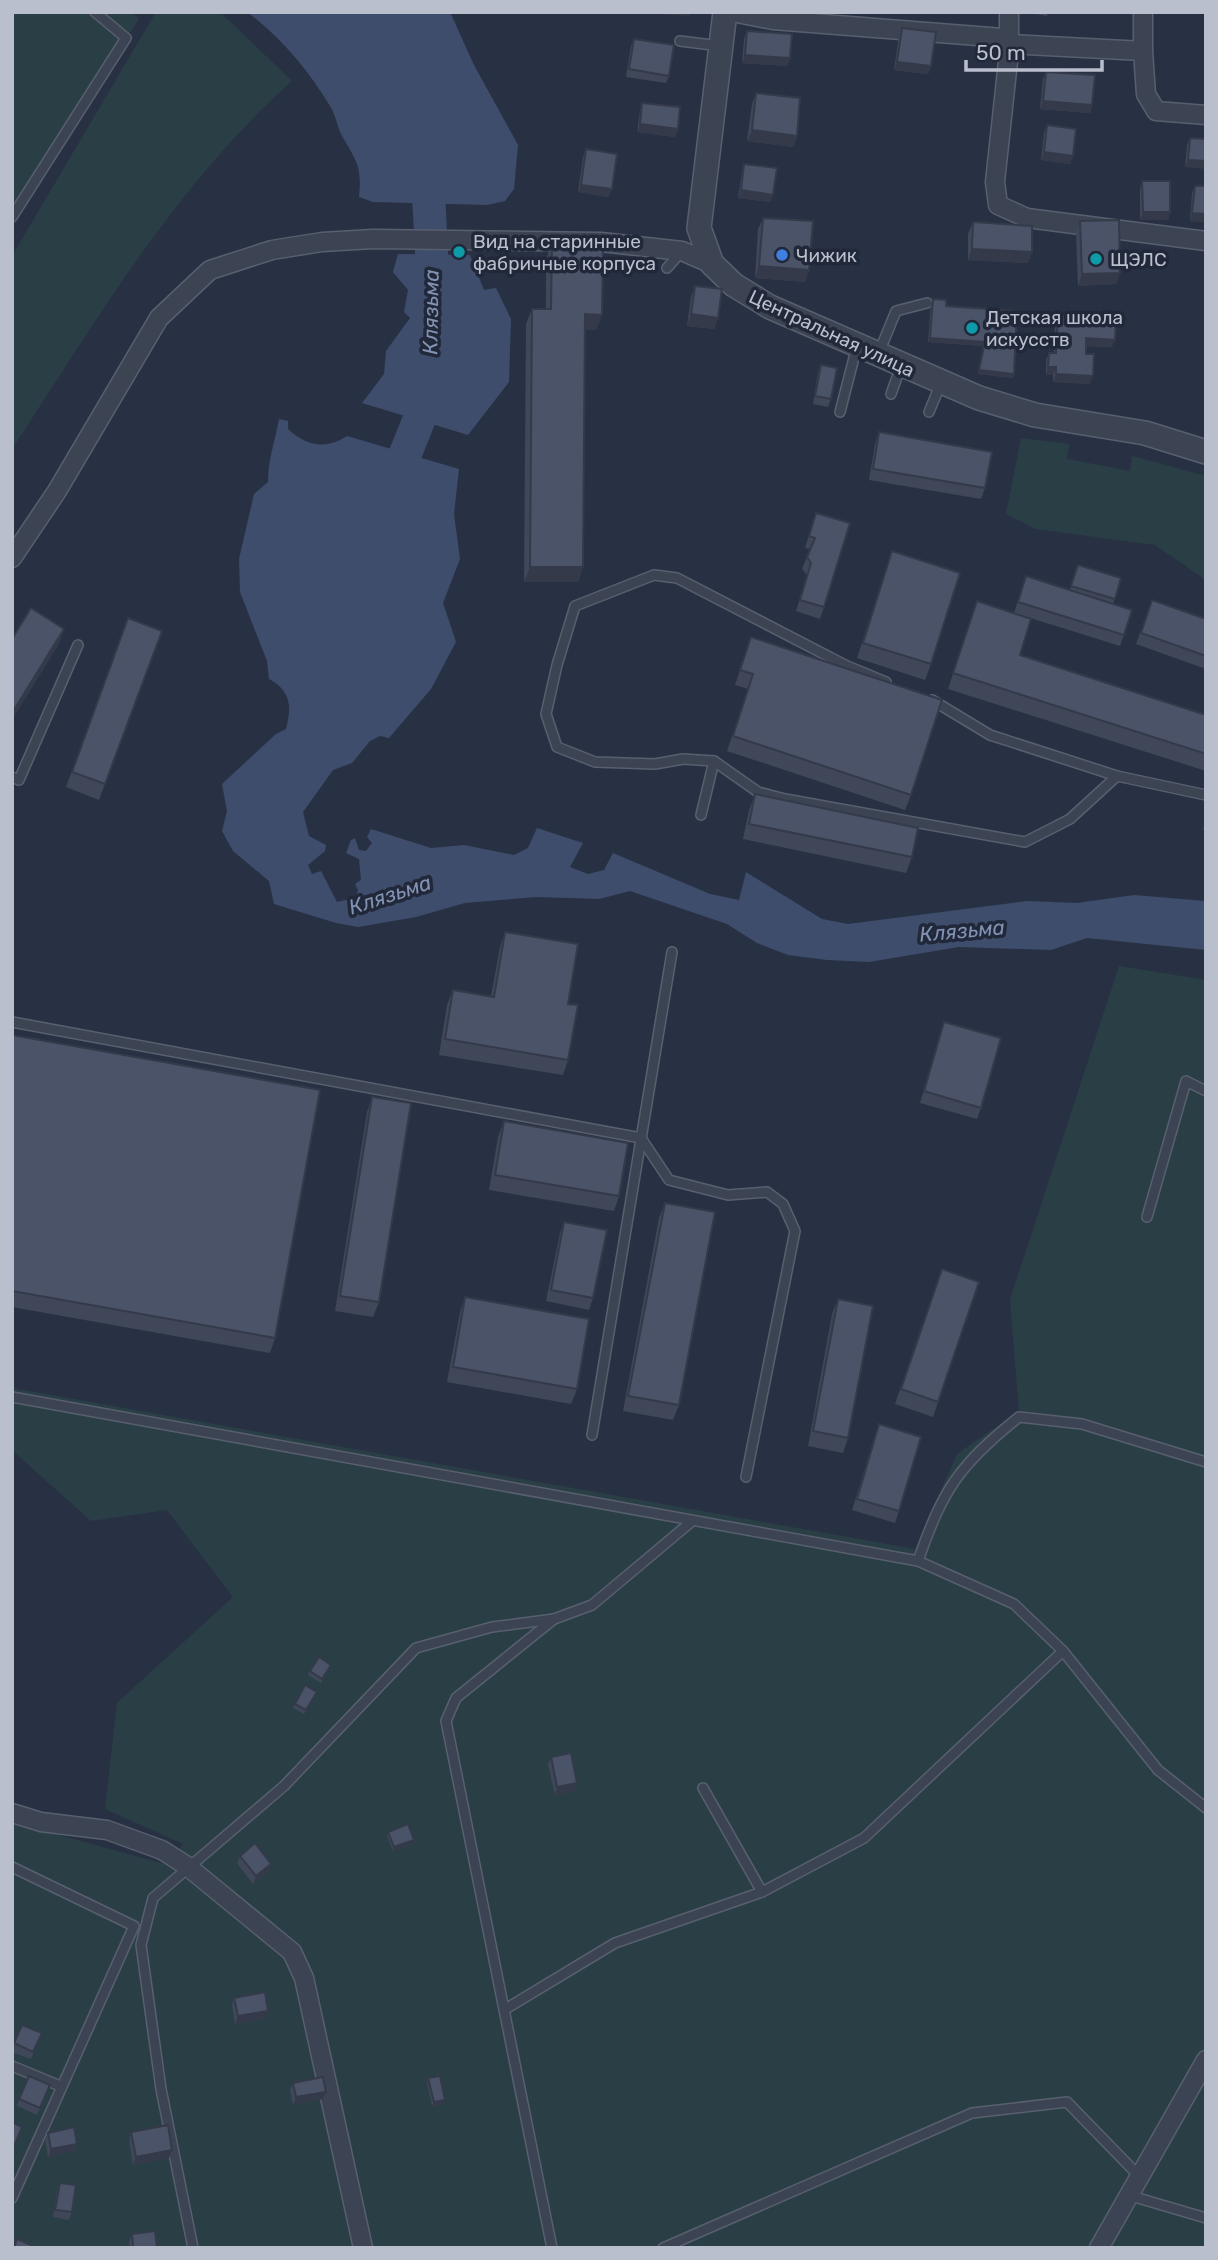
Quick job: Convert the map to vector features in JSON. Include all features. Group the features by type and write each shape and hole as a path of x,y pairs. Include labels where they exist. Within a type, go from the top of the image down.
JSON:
{"street":[{"name":"Центральная улица","path":"725,12 699,228 712,264 734,285 770,307 979,398 1035,415 1145,433 1206,452"},
{"path":"732,12 773,20 985,34 1003,38 1009,44 1143,51"},
{"path":"1009,12 1009,44 995,182 998,205 1027,218 1206,241"},
{"path":"1143,12 1146,94 1156,111 1206,115"},
{"path":"12,558 57,491 159,318 210,270 272,250 322,242 373,239 484,240 525,246 601,242 682,251 712,264"},
{"path":"12,1813 41,1822 107,1830 162,1850 187,1866 292,1952 304,1978 363,2248"},
{"path":"1099,2248 1206,2060"}],"lane":[{"path":"12,217 126,38 95,12"},
{"path":"680,41 721,46"},
{"path":"667,268 682,251"},
{"path":"878,356 896,311 927,303"},
{"path":"840,412 857,346"},
{"path":"891,394 901,366"},
{"path":"929,412 941,383"},
{"path":"897,687 847,666 677,578 654,575 575,606 556,665 546,714 557,747 595,762 655,764 683,759 714,761 758,792 1025,842 1070,819 1117,776"},
{"path":"12,777 19,780 78,645"},
{"path":"923,697 990,735 1117,776 1206,795"},
{"path":"701,815 714,761"},
{"path":"593,1434 672,952"},
{"path":"12,1022 641,1138 669,1180 729,1195 767,1192 783,1205 795,1231 746,1477"},
{"path":"1147,1217 1186,1081 1206,1091"},
{"path":"12,1397 918,1562 1014,1604 1063,1651 1158,1770 1206,1808"},
{"path":"918,1562 937,1510 960,1469 1019,1417 1082,1423 1206,1462"},
{"path":"193,2248 161,2089 141,1945 153,1898 187,1866 284,1786 416,1648 492,1627 554,1619 592,1605 691,1522"},
{"path":"552,2248 446,1721 456,1698 554,1619"},
{"path":"504,2010 615,1943 762,1892 864,1838 1063,1651"},
{"path":"703,1788 762,1892"},
{"path":"12,1867 134,1927 60,2086 12,2198"},
{"path":"127,1941 141,1945"},
{"path":"12,2067 60,2086"},
{"path":"663,2248 972,2113 1067,2102 1140,2177"},
{"path":"1131,2196 1206,2217"}],"green space":[{"path":"12,12 132,12 139,19 12,209"},
{"path":"156,12 220,12 292,81 250,121 175,209 107,303 12,449 12,256"},
{"path":"1021,438 1069,444 1067,459 1130,471 1132,456 1206,476 1206,580 1155,545 1036,529 1006,514"},
{"path":"1119,966 1206,980 1206,2248 12,2248 12,1822 168,1865 183,1844 105,1809 117,1703 233,1597 167,1510 91,1521 12,1450 12,1388 915,1549 957,1454 1019,1411 1010,1300"}],"water":[{"path":"247,12 450,12 474,65 518,145 514,189 505,201 487,205 373,202 359,197 360,178 357,165 330,106 293,55"},
{"path":"398,254 470,255 484,290 496,288 511,319 509,382 468,435 362,403 384,374 386,351 410,318 404,312 408,290 393,272"},
{"path":"279,419 288,421 288,429 295,435 316,444 331,443 347,436 459,469 454,514 460,559 443,603 456,642 431,689 389,738 380,736 370,741 352,763 333,770 303,812 309,836 326,845 325,851 308,865 312,874 321,871 337,902 355,898 358,890 355,884 361,880 359,859 346,853 351,840 355,838 359,850 366,851 372,843 367,837 371,829 431,848 464,845 514,855 528,848 537,828 583,843 570,867 588,874 604,870 613,853 710,894 739,900 746,872 822,919 848,924 1027,901 1077,903 1134,895 1206,901 1206,950 1087,938 1051,950 959,947 869,962 827,960 788,955 757,943 727,924 630,891 599,899 536,897 465,903 416,917 358,927 274,904 269,881 233,851 222,831 227,811 222,784 276,734 286,729 288,721 289,706 286,694 269,679 267,661 240,592 239,559 254,494 268,482 270,458"}],"building":[{"path":"902,28 936,32 931,66 897,62"},
{"path":"747,31 792,34 790,58 745,55"},
{"path":"634,39 674,45 669,76 629,69"},
{"path":"1046,72 1095,75 1092,105 1043,101"},
{"path":"756,93 800,98 797,136 752,130"},
{"path":"642,103 680,107 678,129 640,124"},
{"path":"1047,125 1076,129 1073,156 1044,152"},
{"path":"1190,138 1206,139 1206,161 1188,160"},
{"path":"586,149 617,154 612,189 581,185"},
{"path":"744,164 777,168 773,195 741,190"},
{"path":"1142,181 1170,181 1170,212 1143,212"},
{"path":"1195,186 1206,186 1206,214 1192,213"},
{"name":"Чижик","path":"763,218 813,221 809,270 759,266"},
{"name":"ЩЭЛС","path":"1119,220 1120,273 1082,274 1080,221"},
{"path":"973,222 1032,226 1032,252 972,249"},
{"path":"552,244 603,245 602,315 585,314 583,567 530,567 532,309 551,309"},
{"path":"695,286 722,289 718,318 691,314"},
{"name":"Детская школа искусств","path":"933,299 946,300 946,306 1017,311 1014,374 979,370 985,342 930,338"},
{"path":"1058,315 1116,317 1115,340 1086,338 1086,354 1094,354 1093,376 1056,374 1056,367 1048,367 1049,353 1056,353"},
{"path":"821,365 837,368 831,399 815,396"},
{"path":"879,432 992,452 985,488 873,469"},
{"path":"816,513 850,523 824,607 800,600 811,563 807,557 815,538 809,536"},
{"path":"892,551 960,573 931,664 863,643"},
{"path":"1078,565 1121,578 1115,599 1071,586"},
{"path":"1026,576 1132,610 1124,635 1018,602"},
{"path":"1152,600 1206,619 1206,656 1141,633"},
{"path":"977,601 1031,619 1020,655 1206,715 1206,754 953,673"},
{"path":"31,608 64,629 12,713 12,639"},
{"path":"128,618 162,631 105,784 72,772"},
{"path":"751,637 942,700 911,795 733,736 753,674 740,670"},
{"path":"755,794 918,828 912,857 749,824"},
{"path":"505,932 578,944 568,1004 578,1005 568,1060 445,1039 453,990 494,997"},
{"path":"944,1022 1001,1038 981,1108 924,1091"},
{"path":"12,1035 320,1090 275,1338 12,1291"},
{"path":"372,1097 411,1103 379,1302 340,1296"},
{"path":"504,1121 628,1143 619,1196 495,1175"},
{"path":"665,1203 715,1212 679,1405 628,1396"},
{"path":"564,1222 607,1230 593,1298 551,1290"},
{"path":"942,1269 979,1282 938,1402 901,1389"},
{"path":"465,1297 589,1319 577,1389 453,1367"},
{"path":"838,1299 873,1306 848,1438 813,1431"},
{"path":"879,1424 921,1437 899,1511 857,1499"},
{"path":"319,1657 331,1665 322,1679 310,1671"},
{"path":"305,1685 317,1692 306,1710 295,1704"},
{"path":"571,1753 577,1783 557,1787 551,1757"},
{"path":"408,1824 414,1840 394,1847 388,1832"},
{"path":"255,1843 271,1864 256,1876 240,1856"},
{"path":"265,1992 268,2011 238,2016 234,1998"},
{"path":"22,2025 42,2033 33,2052 14,2043"},
{"path":"29,2076 50,2085 40,2108 19,2099"},
{"path":"440,2076 445,2100 434,2102 428,2078"},
{"path":"323,2077 326,2092 296,2097 293,2083"},
{"path":"12,2122 22,2127 13,2149 12,2148"},
{"path":"168,2125 172,2150 136,2157 131,2132"},
{"path":"74,2127 77,2144 51,2149 48,2133"},
{"path":"60,2183 76,2185 72,2212 55,2210"},
{"path":"155,2231 157,2248 133,2248 132,2234"},
{"path":"17,2239 38,2248 14,2248"}],"waterway":[{"name":"Клязьма","path":"421,159 429,204 434,300"},
{"name":"Клязьма","path":"389,495 424,407 428,378"}],"place":[{"name":"Вид на старинные фабричные корпуса","path":"459,252"},
{"name":"Чижик","path":"782,255"},
{"name":"ЩЭЛС","path":"1096,259"},
{"name":"Детская школа искусств","path":"972,328"}]}
